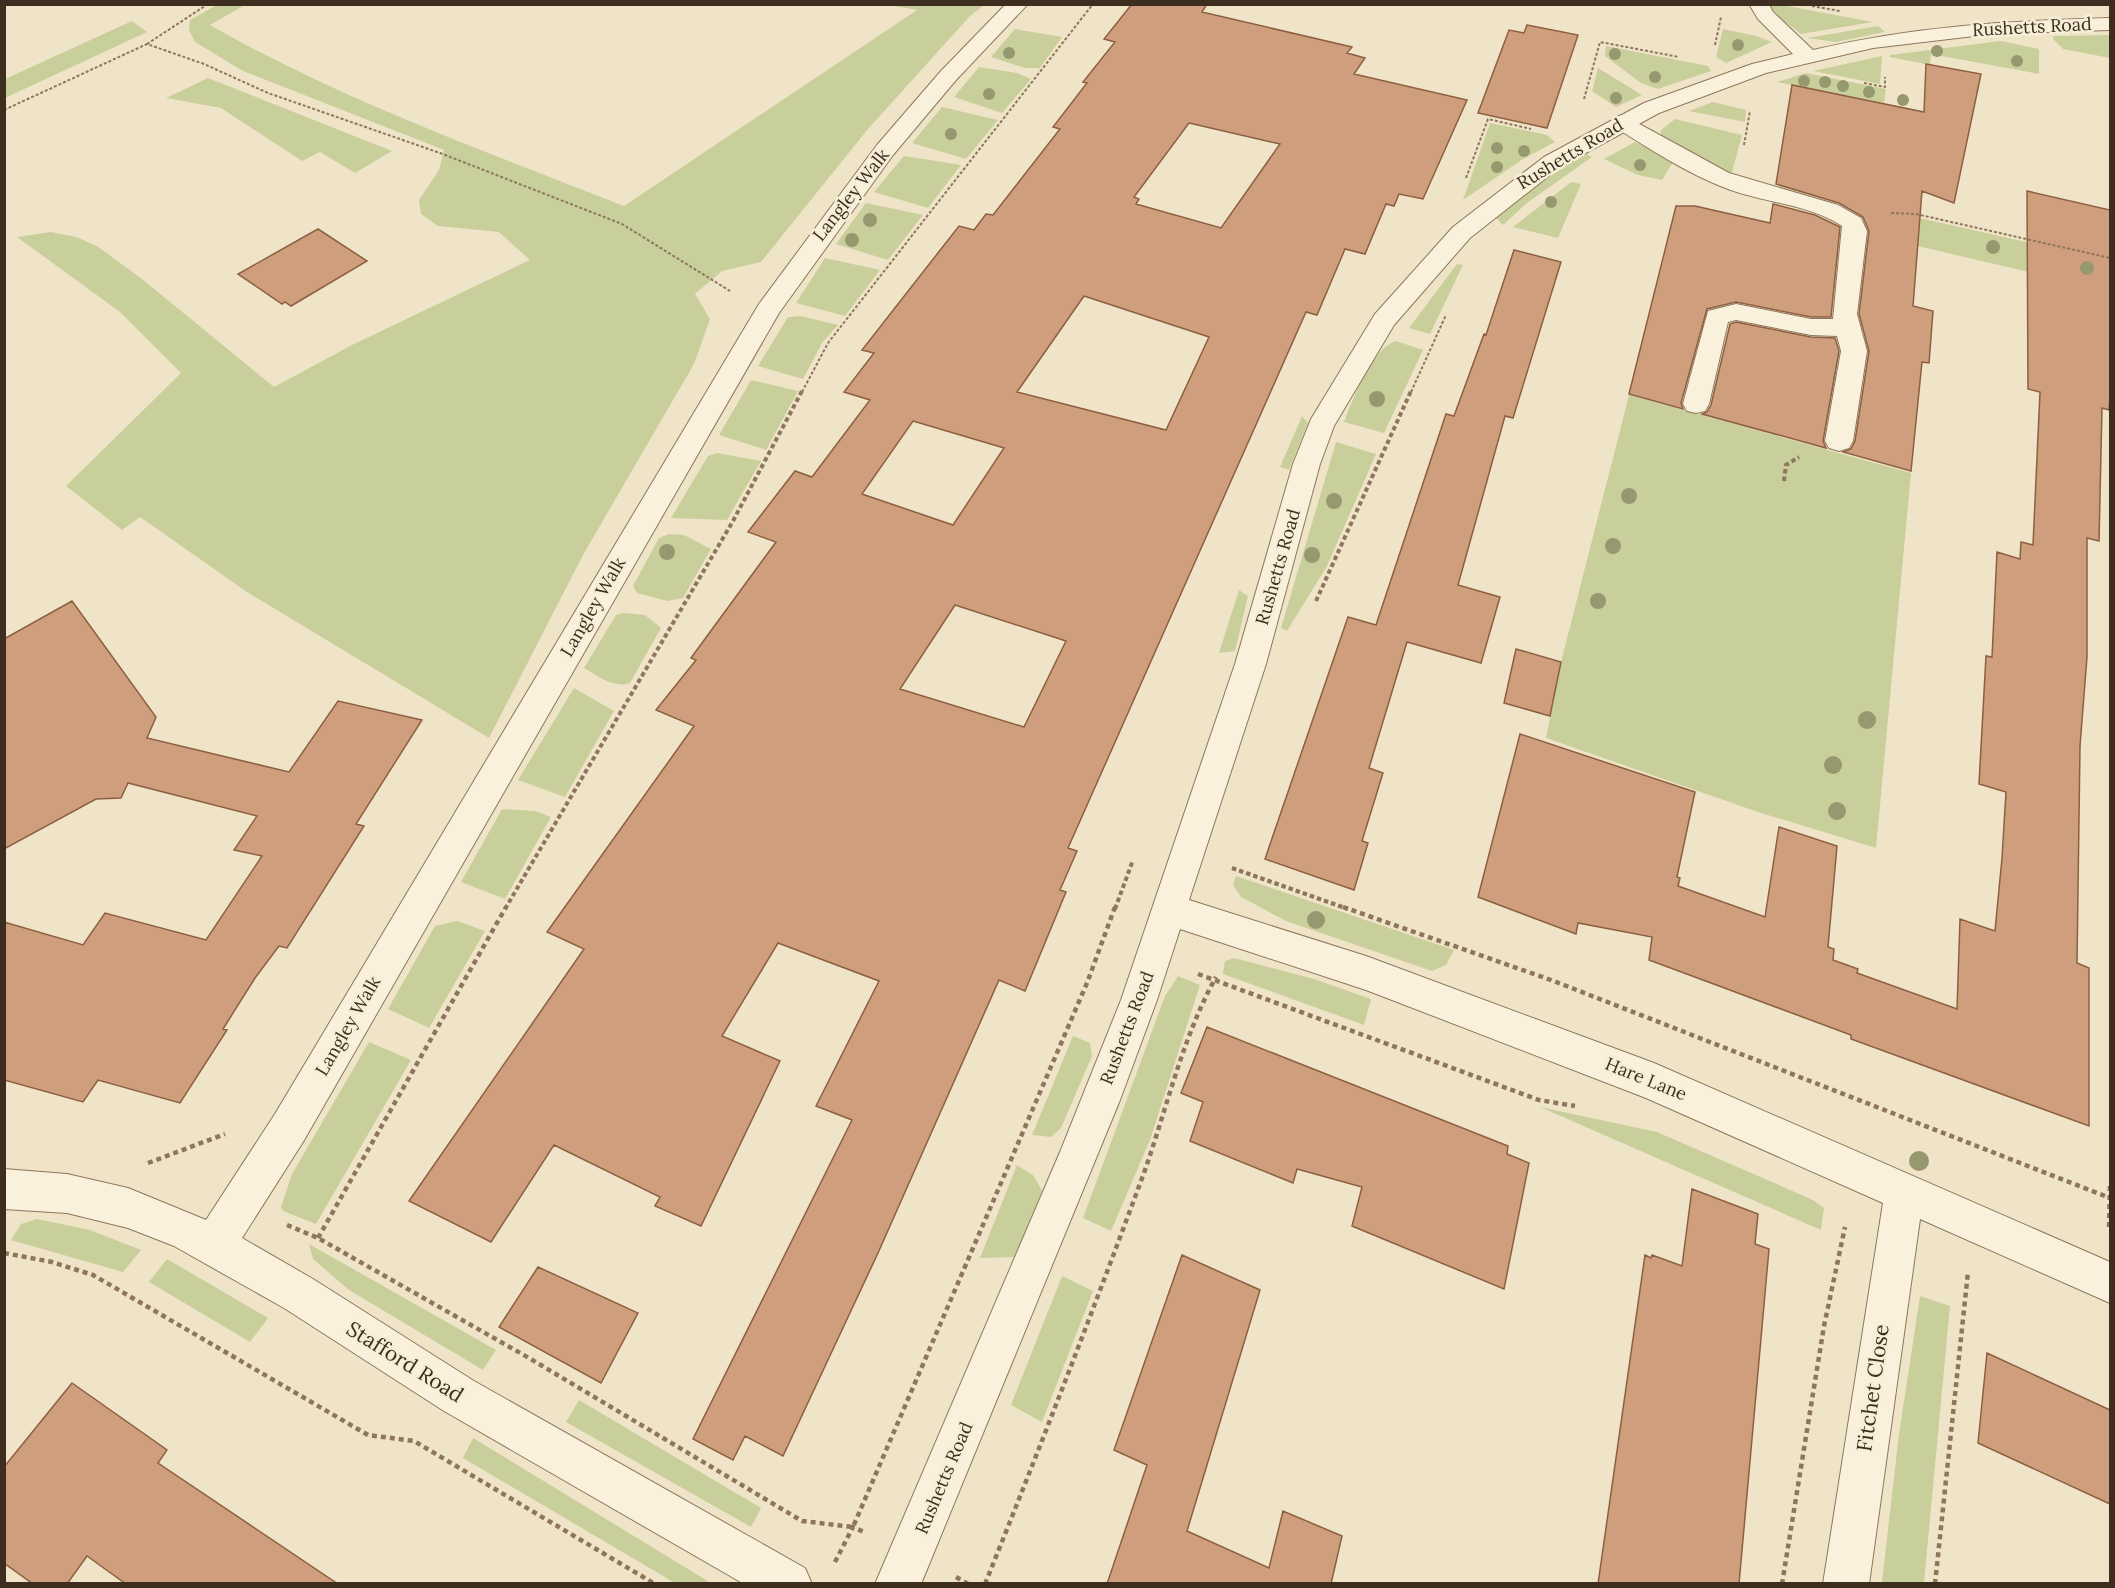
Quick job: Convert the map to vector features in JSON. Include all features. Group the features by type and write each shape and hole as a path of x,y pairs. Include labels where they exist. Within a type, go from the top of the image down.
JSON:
{"street":[{"name":"Langley Walk","path":"215,1243 289,1128 768,310 819,234 920,107 972,49 1018,4"},
{"path":"1759,4 1765,15 1804,54"},
{"name":"Rushetts Road","path":"898,1584 1077,1157 1152,964 1277,579 1318,432 1338,392 1393,306 1462,230 1533,172 1623,122 1680,96 1804,54 1948,31 2110,24"},
{"path":"1623,122 1682,160 1736,184 1833,211 1853,223 1855,231 1844,314 1854,351 1839,441"},
{"path":"1696,404 1718,317 1726,313 1748,313 1811,327 1846,327"},
{"name":"Hare Lane","path":"1168,909 1366,973 1654,1082 1772,1132 1900,1212 2110,1283"},
{"name":"Stafford Road","path":"4,1189 36,1189 113,1204 215,1243 456,1394 789,1584"},
{"name":"Fitchet Close","path":"1846,1584 1900,1212"}],"path":[{"path":"4,110 147,44 208,4"},
{"path":"318,1238 533,860 733,521 828,343 1094,4"},
{"path":"147,44 204,64 268,93 440,153 622,224 709,280 768,310"},
{"path":"1736,184 1755,85 1741,74"},
{"path":"1853,223 1891,213 1916,214 2110,258"},
{"path":"1310,610 1322,592 1447,312"},
{"path":"985,1584 1076,1359 1155,1142 1197,1011 1216,979 1224,926 1228,866 1551,980 2110,1197"},
{"path":"1087,983 1152,964 1216,979 1539,1100 1586,1108"},
{"path":"113,1204 145,1164 256,1122 289,1128"},
{"path":"241,1204 318,1238 529,1358 802,1521 853,1527"},
{"path":"1782,1584 1824,1326 1849,1209 1900,1212"},
{"path":"4,1253 52,1262 93,1275 368,1435 414,1441 655,1584"},
{"path":"1935,1584 1969,1262"}],"green space":[{"path":"217,5 245,5 210,25 310,77 414,123 624,206 917,10 889,5 984,5 970,16 868,129 761,262 722,271 695,294 710,319 694,364 583,555 489,738 247,592 140,517 122,530 66,486 181,373 120,312 17,237 51,232 76,237 97,246 142,279 274,387 352,345 530,260 499,232 438,226 421,214 419,200 439,170 444,150 243,71 195,42 189,30 190,20"},
{"path":"1769,5 1782,5 1873,22 1801,34 1780,18"},
{"path":"132,21 147,32 5,98 5,79"},
{"path":"1878,26 1885,32 1836,42 1807,38"},
{"path":"1015,29 1062,37 1040,68 1025,68 991,57"},
{"path":"1723,29 1772,42 1726,63 1716,57"},
{"path":"2110,35 2110,58 2063,49 2053,39 2054,36"},
{"path":"2001,41 2039,49 2039,74 1931,54 1930,65 1890,57 1890,55"},
{"path":"1606,46 1708,66 1711,71 1658,89 1641,83 1605,56"},
{"path":"1882,56 1880,84 1813,71"},
{"path":"979,67 1017,73 1031,79 1002,113 954,97"},
{"path":"1598,68 1642,95 1616,107 1592,91"},
{"path":"1806,73 1886,89 1884,103 1777,82"},
{"path":"208,78 392,151 355,173 320,152 302,161 221,108 166,98"},
{"path":"1713,102 1746,110 1745,122 1689,111"},
{"path":"942,107 998,120 966,159 912,143"},
{"path":"1675,119 1742,135 1731,176 1665,142 1661,136 1661,130"},
{"path":"1490,123 1547,135 1555,142 1523,159 1463,200"},
{"path":"1635,142 1671,160 1672,164 1662,180 1638,175 1604,159"},
{"path":"1585,153 1592,157 1527,203 1503,225 1496,218 1520,197"},
{"path":"904,156 961,165 928,208 874,192"},
{"path":"1571,182 1581,184 1558,238 1513,227"},
{"path":"866,203 923,215 888,260 836,244"},
{"path":"1915,217 2110,261 2110,291 1896,241"},
{"path":"825,258 880,270 845,316 796,303"},
{"path":"1457,264 1463,265 1430,334 1409,328"},
{"path":"801,316 838,325 822,343 803,379 758,366 788,317"},
{"path":"1396,341 1423,350 1384,433 1344,422 1371,364 1379,353"},
{"path":"751,380 798,391 766,450 719,435"},
{"path":"1629,395 1911,473 1876,848 1758,812 1546,738 1561,662"},
{"path":"1302,416 1308,423 1289,470 1280,467"},
{"path":"1336,442 1376,454 1327,566 1287,631 1281,628"},
{"path":"717,453 761,461 727,520 671,518 708,456"},
{"path":"669,534 684,535 711,549 683,598 667,601 637,593 633,586 659,538"},
{"path":"1239,590 1248,596 1235,651 1219,653"},
{"path":"623,613 645,615 661,628 630,683 618,684 606,681 584,668 616,615"},
{"path":"574,688 614,711 565,797 518,780"},
{"path":"502,809 535,811 551,817 505,899 461,882"},
{"path":"1236,876 1454,950 1446,965 1432,971 1286,921 1241,897 1233,885"},
{"path":"457,921 485,931 429,1028 388,1009 435,926"},
{"path":"1234,958 1314,979 1371,999 1364,1025 1223,974 1225,961"},
{"path":"1178,976 1200,985 1150,1140 1111,1231 1083,1218 1165,996"},
{"path":"1073,1036 1090,1043 1092,1056 1061,1128 1051,1137 1032,1135"},
{"path":"369,1042 411,1060 316,1224 283,1211 281,1207 292,1174"},
{"path":"1540,1107 1657,1132 1813,1200 1824,1208 1821,1230"},
{"path":"1017,1165 1034,1176 1042,1191 1016,1257 980,1258"},
{"path":"37,1219 90,1230 141,1250 123,1272 11,1240 21,1224"},
{"path":"309,1244 496,1350 483,1370 349,1290 313,1259"},
{"path":"167,1259 268,1318 250,1342 149,1282"},
{"path":"1062,1276 1093,1291 1042,1422 1011,1405"},
{"path":"1920,1296 1950,1306 1924,1583 1884,1583 1882,1582 1899,1434"},
{"path":"579,1400 761,1508 751,1527 566,1422"},
{"path":"473,1438 711,1583 675,1583 463,1458"}],"building":[{"path":"1132,4 1207,4 1202,12 1352,47 1347,53 1365,58 1354,74 1467,100 1423,199 1399,194 1394,206 1386,204 1365,254 1345,249 1317,315 1306,312 1068,848 1077,851 1060,890 1066,892 1025,991 999,980 878,1253 783,1456 745,1436 733,1460 693,1439 852,1120 816,1106 879,981 778,943 722,1036 780,1061 701,1226 655,1206 660,1197 554,1145 491,1242 409,1201 584,949 547,932 694,726 656,710 696,660 691,658 776,542 748,532 795,471 812,477 870,400 844,392 874,353 862,350 959,226 974,230 986,214 993,215 1060,129 1053,127 1087,83 1083,82 1115,42 1104,39","holes":["1189,123 1280,144 1221,228 1136,204 1139,199 1134,197","1084,296 1209,337 1166,430 1017,392","913,421 1004,448 953,525 862,494","955,605 1066,641 1024,727 900,689"]},
{"path":"1527,25 1578,35 1547,128 1478,113 1509,30 1524,33"},
{"path":"1926,64 1981,74 1954,203 1922,191 1913,306 1933,311 1929,363 1922,362 1911,471 1843,452 1851,449 1855,441 1869,351 1859,314 1869,231 1863,217 1839,203 1776,184 1792,85 1924,112"},
{"path":"2027,191 2110,210 2110,397 2109,410 2102,408 2099,541 2087,538 2087,657 2080,746 2077,963 2089,968 2089,1126 1851,1039 1851,1035 1649,960 1652,937 1578,923 1576,934 1478,897 1520,734 1695,792 1677,877 1680,878 1678,886 1765,917 1779,827 1837,846 1828,947 1834,949 1833,960 1858,969 1857,973 1957,1009 1960,919 1995,931 2002,858 2006,792 1979,784 1986,656 1992,657 1997,552 2020,559 2021,542 2033,545 2040,392 2028,389"},
{"path":"1773,204 1815,215 1840,227 1831,317 1811,317 1736,302 1707,309 1681,403 1683,409 1629,394 1676,206 1695,206 1770,223"},
{"path":"318,229 367,261 291,306 285,302 282,304 238,274"},
{"path":"1514,250 1561,262 1513,418 1505,416 1458,585 1500,597 1481,663 1407,642 1369,768 1383,773 1362,841 1368,843 1354,890 1265,859 1348,617 1376,625 1446,414 1454,416 1484,334 1486,335"},
{"path":"1736,322 1811,337 1835,338 1839,351 1823,441 1826,448 1702,414 1707,412 1711,405 1730,324"},
{"path":"72,601 156,717 147,738 289,772 338,701 422,720 356,824 364,826 287,948 279,946 255,978 223,1029 227,1030 180,1103 98,1080 83,1102 4,1080 4,922 83,945 105,913 206,940 262,856 234,850 257,816 128,783 121,798 96,799 4,849 4,639"},
{"path":"1516,649 1561,662 1550,716 1504,703"},
{"path":"1207,1027 1508,1146 1507,1154 1529,1163 1504,1289 1352,1226 1362,1187 1297,1169 1293,1183 1190,1141 1203,1102 1181,1093"},
{"path":"1692,1189 1758,1214 1755,1244 1769,1249 1739,1584 1598,1584 1645,1255 1651,1258 1652,1255 1682,1266"},
{"path":"1182,1255 1260,1290 1187,1531 1269,1568 1283,1511 1342,1536 1331,1584 1107,1584 1147,1465 1114,1450"},
{"path":"538,1267 638,1313 601,1383 499,1327"},
{"path":"1987,1353 2110,1410 2110,1504 1978,1443"},
{"path":"72,1383 167,1450 158,1463 338,1584 126,1584 87,1556 67,1584 33,1584 4,1563 4,1467"}]}
